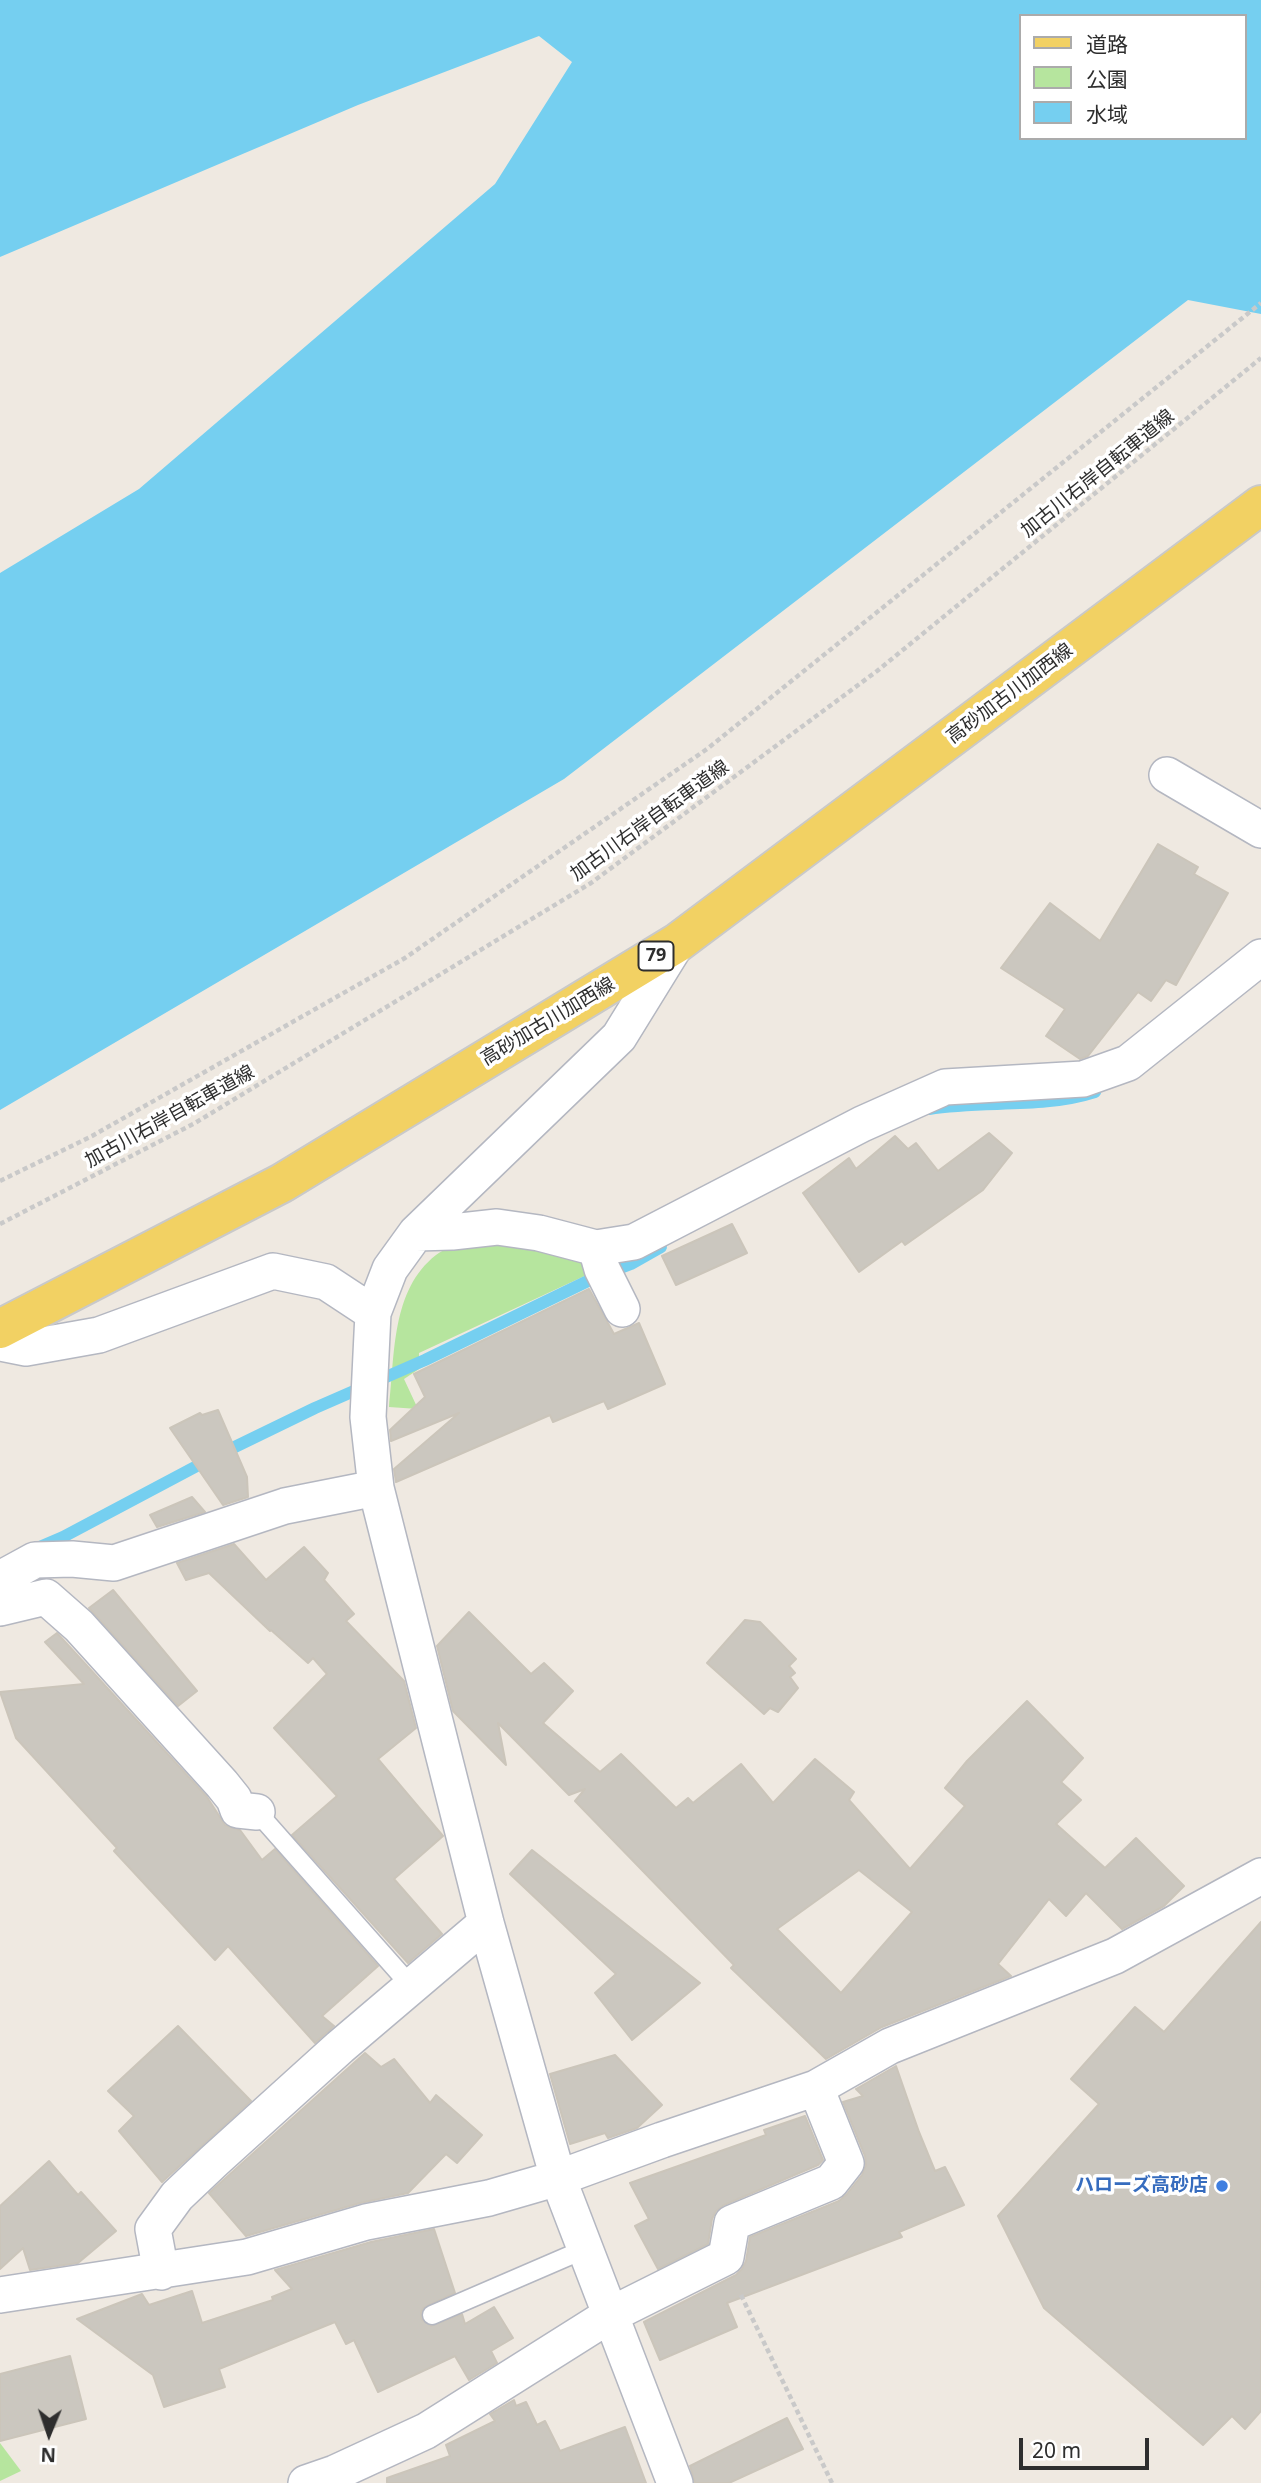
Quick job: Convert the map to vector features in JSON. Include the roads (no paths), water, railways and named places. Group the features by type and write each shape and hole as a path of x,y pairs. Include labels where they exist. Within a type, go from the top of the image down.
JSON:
{"main road":[{"name":"高砂加古川加西線","path":"0,1329 282,1183 677,943 1261,505"}],"street":[{"path":"1167,775 1261,830"},
{"path":"675,2483 558,2178 486,1923 376,1488 369,1417 373,1313 390,1269 416,1233 619,1037 677,943"},
{"path":"416,1233 452,1233 497,1227 539,1233 608,1277 634,1242 862,1124 946,1087 1083,1079 1128,1063 1261,957"},
{"path":"0,1343 26,1348 99,1335 273,1270 326,1282 373,1313"},
{"path":"0,1608 46,1597 91,1577 114,1563 285,1506 376,1488"},
{"path":"0,1579 35,1560 72,1559 114,1563"},
{"path":"46,1597 79,1626 222,1784 234,1798 238,1810 257,1812"},
{"path":"0,2295 247,2257 366,2222 489,2198 558,2178 816,2088 890,2046 1115,1956 1261,1876"},
{"path":"161,2272 153,2229 177,2196 411,1986 486,1923"},
{"path":"327,2480 426,2431 610,2315 726,2257 732,2223 831,2182 846,2163 816,2088"}],"lane":[{"path":"257,1812 411,1986"},
{"path":"432,2315 585,2249"}],"water":[{"path":"0,0 1261,0 1261,314 1188,300 564,779 0,1110 0,573 139,489 495,184 572,62 539,36 358,105 0,257"}],"waterway":[{"path":"929,1109 1054,1101 1095,1092"},
{"path":"35,1549 315,1408 425,1360 592,1279 631,1264 661,1247"}],"place":[{"name":"ハローズ高砂店","path":"1222,2186"}]}
